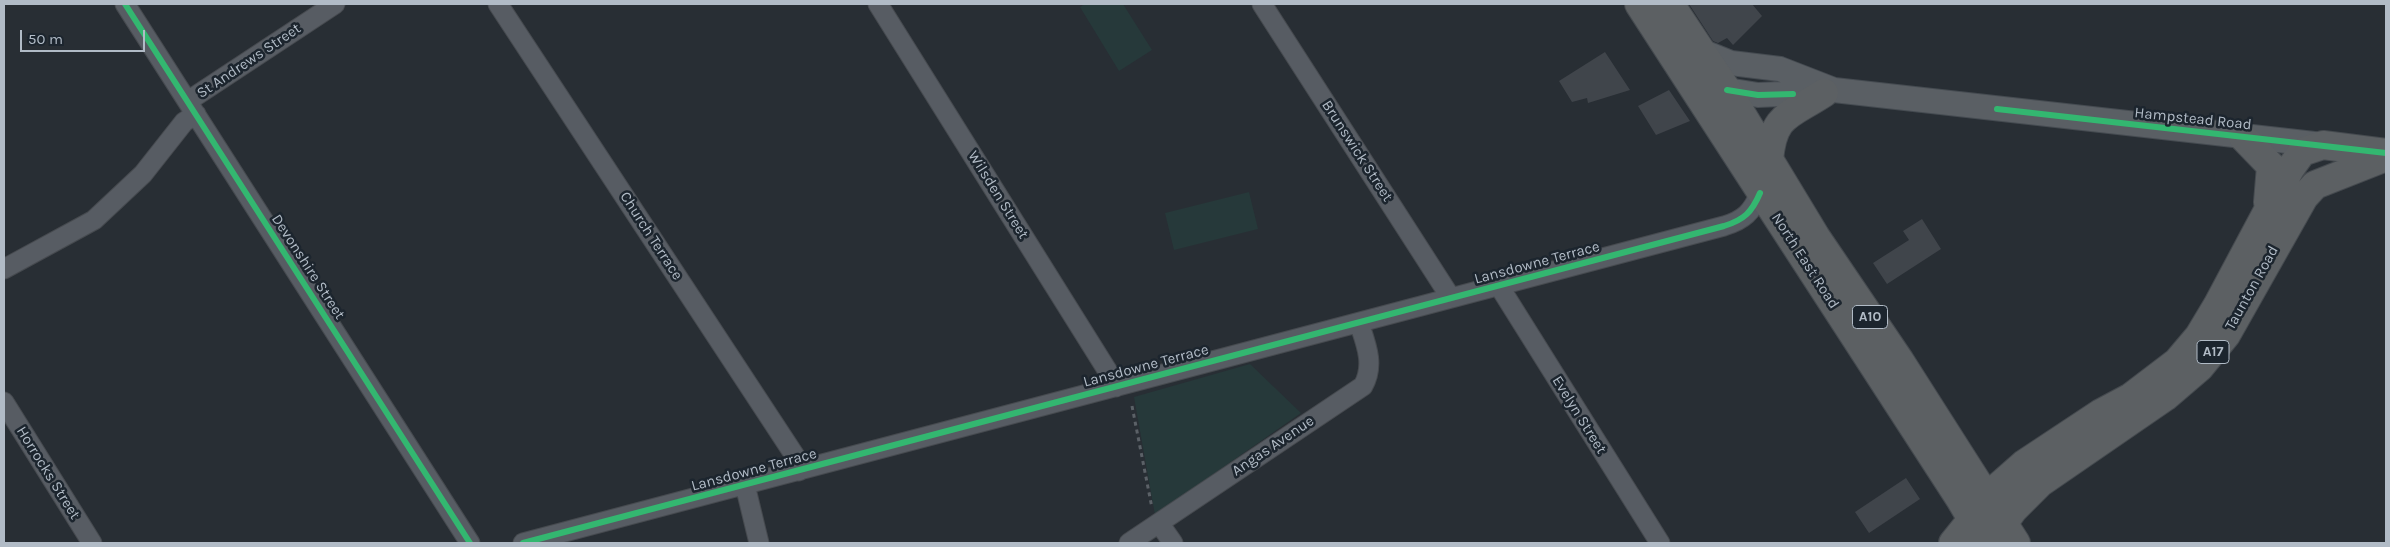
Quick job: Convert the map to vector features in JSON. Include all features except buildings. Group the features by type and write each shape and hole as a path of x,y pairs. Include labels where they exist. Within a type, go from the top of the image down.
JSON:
{"highway":[{"name":"North East Road","path":"1639,4 1760,193 1999,538"},
{"name":"North East Road","path":"1670,4 1727,90 1816,237 1900,361 1979,509"},
{"path":"1682,72 1727,90"},
{"path":"1769,160 1772,136 1780,121 1829,92"},
{"path":"2243,136 2271,166 2271,187 2266,213"},
{"name":"Hampstead Road","path":"2323,145 2386,153"},
{"name":"Taunton Road","path":"1979,509 1999,486 2024,464 2101,413 2131,397 2177,362 2199,336 2217,306 2266,213 2302,152 2323,145"},
{"name":"Taunton Road","path":"1999,538 2013,510 2049,475 2165,397 2200,367 2226,335 2304,197 2315,185 2386,157"},
{"name":"A17","path":"1952,543 1979,509"}],"main road":[{"name":"Hampstead Road","path":"1700,50 1731,62 1780,69 1829,92"},
{"name":"Hampstead Road","path":"1727,90 1758,95 1829,92 2323,145"}],"street":[{"name":"Devonshire Street","path":"125,4 470,543"},
{"name":"St Andrews Street","path":"4,268 94,220 143,174 184,122 192,107 334,4"},
{"name":"Church Terrace","path":"498,4 796,459 799,471"},
{"name":"Wilsden Street","path":"878,4 1116,387"},
{"name":"Brunswick Street","path":"1262,4 1451,298"},
{"name":"Lansdowne Terrace","path":"523,543 1738,222 1750,214 1760,193"},
{"name":"Evelyn Street","path":"1499,286 1660,543"},
{"name":"Angas Avenue","path":"1129,543 1154,518 1362,386 1369,375 1369,361 1359,322"},
{"name":"Horrocks Street","path":"4,402 92,543"},
{"path":"745,485 759,543"},
{"path":"1154,518 1173,543"}],"path":[{"path":"1132,406 1154,518"}],"shaded area":[{"path":"1085,4 1123,4 1152,50 1119,71 1080,7"},
{"path":"1249,192 1258,229 1174,250 1165,213"},
{"path":"1250,364 1301,413 1155,515 1134,397"}],"cycle path":[{"path":"125,4 470,543"},
{"path":"1727,90 1758,95 1793,94"},
{"path":"1997,109 2386,153"},
{"path":"523,543 1724,226 1742,218 1754,205 1760,193"}]}
